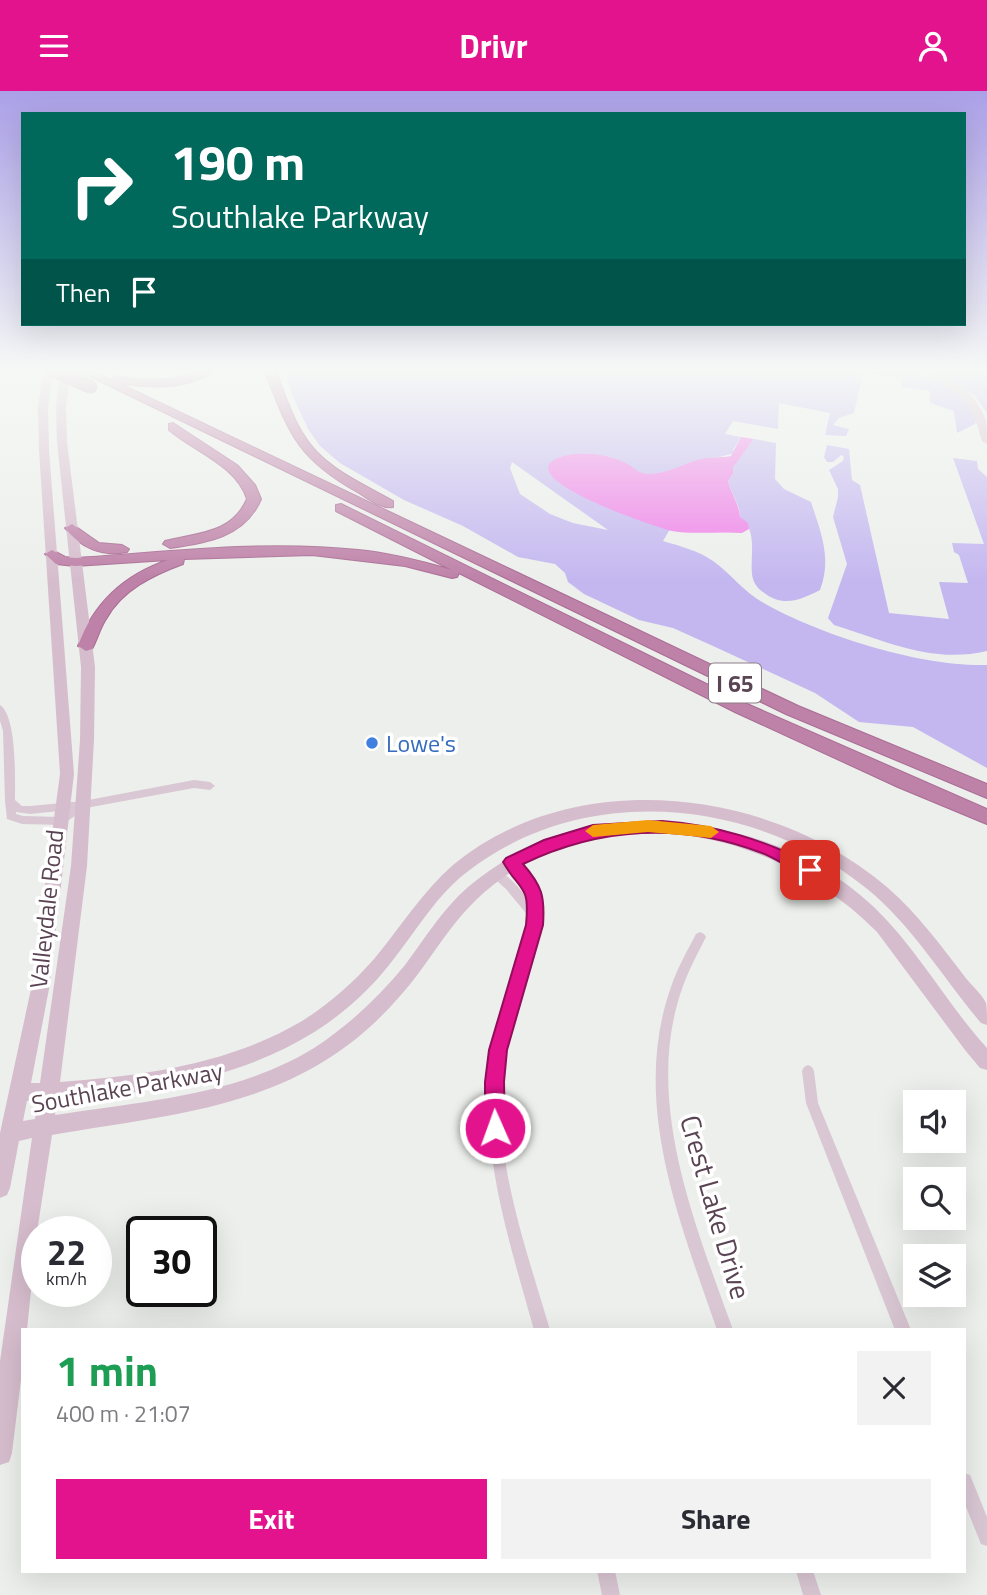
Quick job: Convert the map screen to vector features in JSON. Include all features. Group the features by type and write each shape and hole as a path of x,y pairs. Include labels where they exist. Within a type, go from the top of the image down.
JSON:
{"highway":[{"path":"63,561 186,542 215,535 243,519 252,506 253,492 240,474 188,439"},
{"name":"I 65","path":"199,439 817,745 987,817"},
{"name":"I 65","path":"228,439 792,710 987,791"},
{"path":"302,439 313,456 342,477 489,563"},
{"path":"72,528 88,544 130,550"},
{"path":"63,561 280,548 368,554 431,568 516,597"},
{"path":"86,646 97,618 124,587 167,565 208,553"}],"main road":[{"name":"Valleydale Road","path":"0,1188 40,989 70,810 87,740 86,646 63,561 44,439"},
{"name":"Valleydale Road","path":"0,1453 21,1279 76,901 67,774 63,561 72,528 63,439"},
{"name":"Southlake Parkway","path":"20,1092 49,1093 201,1072 241,1060 289,1037 357,990 437,891 484,851 531,827 559,817 603,808 676,806 713,812 756,823 818,849 870,883 913,923 987,1017"},
{"name":"Southlake Parkway","path":"10,1133 204,1101 252,1087 307,1062 377,1010 459,907 503,868 572,837 630,827 692,829 731,837 769,850 810,870 866,910 894,940 966,1038 987,1062"},
{"path":"484,851 503,868"}],"street":[{"path":"0,708 8,731 9,810 15,819 194,784 210,786"},
{"path":"503,868 510,886 534,915"},
{"path":"503,868 531,884 536,895 531,935 503,1025 494,1082 494,1111 503,1186 541,1328"},
{"name":"Crest Lake Drive","path":"700,937 677,982 669,1006 661,1055 660,1088 669,1156 724,1328"},
{"path":"808,1071 812,1103 902,1328"},
{"path":"966,1486 987,1538"},
{"path":"606,1573 611,1595"},
{"path":"805,1573 812,1595"}],"shaded area":[{"path":"315,439 740,439 733,450 735,453 711,459 663,541 708,557 755,598 812,626 902,655 932,661 987,665 987,768 913,727 859,722 815,693 673,628 639,620 584,594 568,582 565,573 555,564 518,557 463,526 404,500 340,463","holes":["512,462 608,530 573,523 550,514 520,494 510,468"]},
{"path":"740,439 754,439 733,467 733,474 728,481 740,517 748,523 749,529 742,533 672,531 641,521 569,489 553,477 548,467 558,458 575,454 595,454 623,462 643,473 654,474 699,460 731,456"},
{"path":"754,439 776,443 775,479 784,489 811,502 821,535 825,567 820,590 785,601 770,597 759,589 753,577 749,529 740,517 728,481 733,474 732,467"},
{"path":"827,445 849,449 852,480 860,485 889,613 949,619 939,582 968,583 952,543 984,544 953,458 977,461 978,469 987,477 987,651 947,655 928,653 834,625 828,618 847,564 833,517 838,489 829,470 843,461 844,457 841,455 833,462 827,462 824,457"}],"slow traffic":[{"path":"593,831 648,826 711,832"}],"place":[{"name":"Lowe's","path":"372,743"}],"route":[{"path":"495,1128 494,1082 498,1050 503,1025 534,925 536,904 536,895 531,884 512,862 549,844 593,831 662,826 710,832 753,843 810,870"}]}
